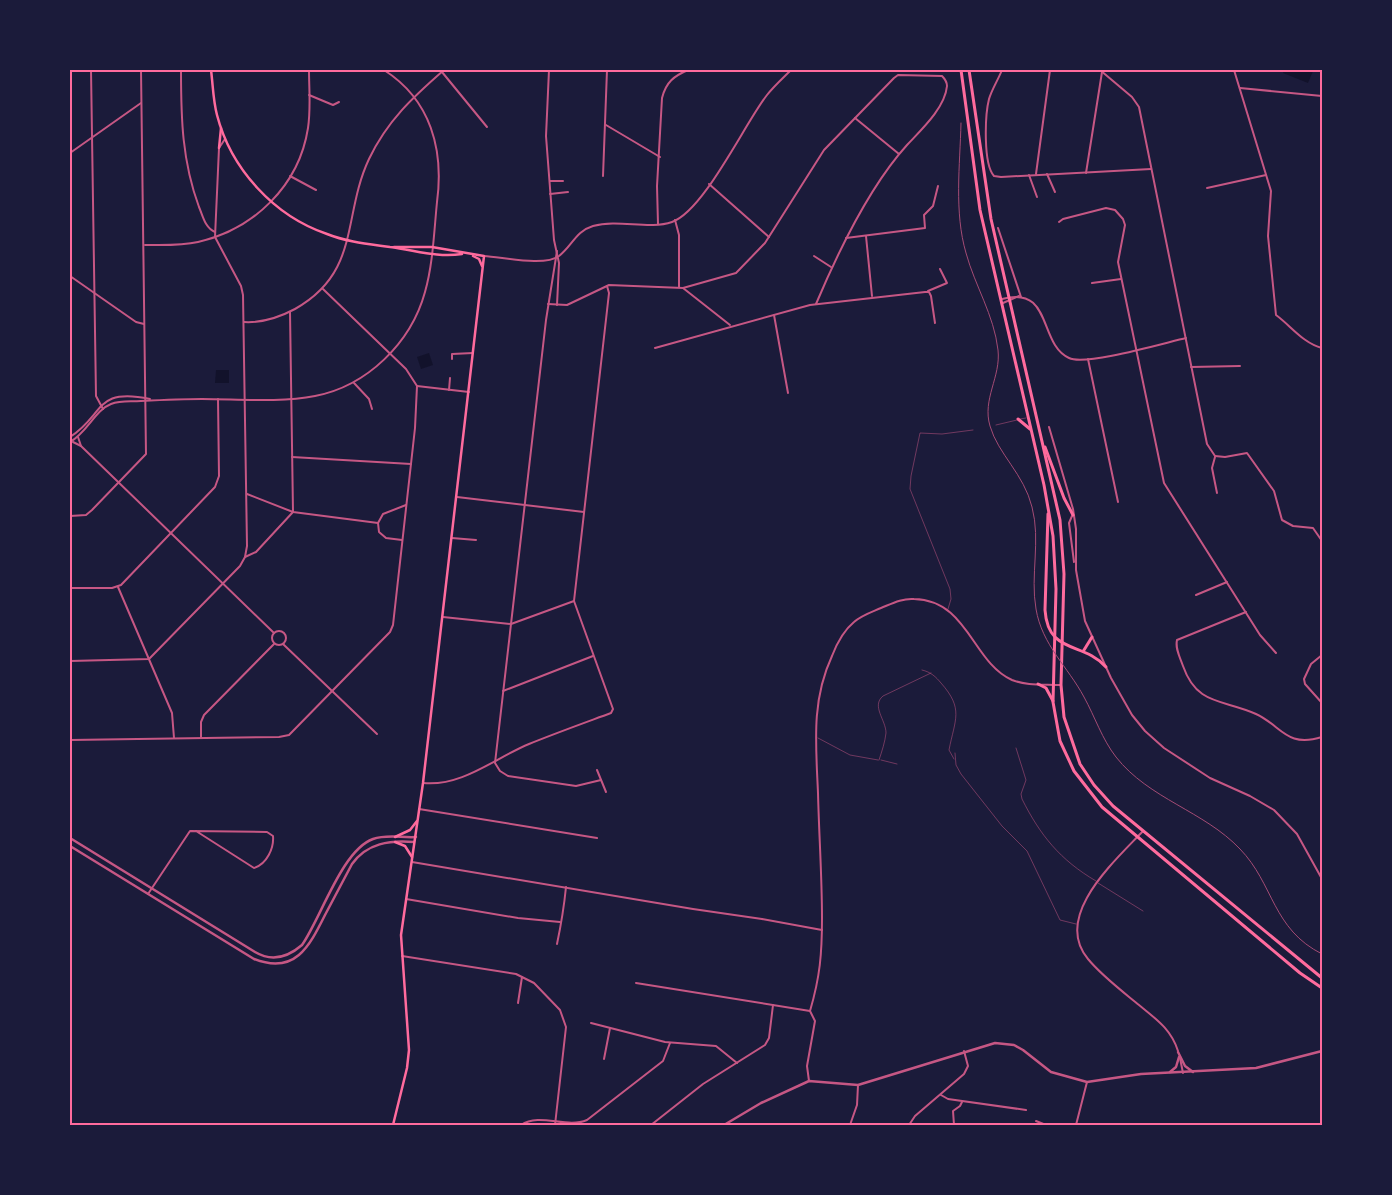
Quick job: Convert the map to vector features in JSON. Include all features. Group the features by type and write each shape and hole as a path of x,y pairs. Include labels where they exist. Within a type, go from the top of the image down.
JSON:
{"main road":[{"path":"212,70 215,107 225,138 244,171 271,202 307,226 348,241 394,247 431,255 468,254 484,256 423,783 401,935 409,1055 392,1125"},
{"path":"961,70 980,210 1048,509 1055,570 1053,702 1060,740 1074,771 1102,807 1300,973 1322,988"},
{"path":"969,70 990,213 1062,539 1064,574 1062,685 1067,731 1083,769 1104,798 1322,978"},
{"path":"219,148 221,128"},
{"path":"394,247 432,247 464,254"},
{"path":"468,254 478,259 483,268"},
{"path":"1018,420 1030,430"},
{"path":"1042,442 1073,515"},
{"path":"1048,509 1046,618 1052,633 1058,641 1068,647 1083,650 1095,656 1106,667"},
{"path":"1083,650 1092,637"},
{"path":"1038,684 1046,688 1053,702"},
{"path":"395,837 410,830 418,820"},
{"path":"395,842 405,846 412,858"}],"street":[{"path":"91,70 96,396 103,409"},
{"path":"70,516 86,515 146,454 141,70"},
{"path":"181,70 183,154 202,215 208,227 215,232"},
{"path":"144,246 191,243 215,236 244,225 271,202 290,176 301,152 308,129 309,70"},
{"path":"70,437 80,430 100,406 115,398 145,400 244,399 292,398 326,394 354,383 389,354 407,331 422,302 431,255 440,183 439,159 432,128 413,96 384,70"},
{"path":"549,70 546,136 550,194 558,256 557,305"},
{"path":"602,176 606,70"},
{"path":"658,224 664,91 673,78 688,70"},
{"path":"484,256 538,261 554,258 582,231 593,226 618,222 658,224 676,220 690,209 709,184 767,95 791,70"},
{"path":"1002,70 991,94 986,126 990,169 993,174 998,177 1151,169"},
{"path":"1036,175 1050,70"},
{"path":"1234,70 1272,192 1268,236 1276,315 1284,319 1308,343 1322,348"},
{"path":"243,322 262,321 290,312 323,289 336,268 348,241 362,178 369,159 388,125 413,96 443,71 487,126"},
{"path":"1101,71 1137,104 1207,444 1215,456 1212,468 1217,493"},
{"path":"1086,173 1101,71"},
{"path":"683,288 736,273 769,238 824,150 896,76 936,75 944,78 947,85 936,113 899,154 846,238 831,267 816,304"},
{"path":"1239,88 1322,96"},
{"path":"309,95 333,105 339,102"},
{"path":"70,153 141,103"},
{"path":"855,118 899,154"},
{"path":"605,125 660,157"},
{"path":"225,138 219,148 215,236 241,286 246,494 245,557"},
{"path":"1047,174 1055,192"},
{"path":"1029,175 1036,197"},
{"path":"1207,188 1266,175"},
{"path":"290,176 316,190"},
{"path":"550,181 563,181"},
{"path":"709,184 769,238"},
{"path":"846,238 923,229 925,226 924,215 933,206 938,186"},
{"path":"550,194 568,192"},
{"path":"1059,222 1063,219 1111,208 1118,212 1125,225 1118,258 1121,279 1165,488 1228,582 1260,635 1276,653"},
{"path":"676,220 680,235 679,287"},
{"path":"998,228 1020,296"},
{"path":"866,236 873,297"},
{"path":"556,251 524,505 495,763 500,771 508,776 576,786 601,780"},
{"path":"814,256 831,267"},
{"path":"656,348 816,304 928,292 947,284 940,269"},
{"path":"70,276 136,322 144,324"},
{"path":"1092,284 1121,279"},
{"path":"423,783 445,782 495,763 527,745 611,713 612,705 574,600 609,293 607,286"},
{"path":"548,304 567,305 607,286 679,287 683,288 731,326"},
{"path":"70,740 201,739 289,735 392,629 411,464 417,386 412,376 323,289"},
{"path":"928,292 932,299 935,323"},
{"path":"1001,301 1020,296 1028,299 1038,310 1063,354 1075,360 1088,359 1186,338"},
{"path":"70,661 149,659 223,584 245,557 256,552 293,512 290,312"},
{"path":"774,315 788,393"},
{"path":"452,359 452,354 473,353"},
{"path":"1088,359 1118,502"},
{"path":"1191,367 1240,366"},
{"path":"449,390 450,378"},
{"path":"354,383 369,399 372,409"},
{"path":"417,386 469,392"},
{"path":"70,588 118,586 218,484 218,399"},
{"path":"71,442 78,437 103,409 117,402 145,400"},
{"path":"1049,427 1071,498 1076,528 1075,564"},
{"path":"78,437 80,446"},
{"path":"71,442 80,446 274,632 279,631 285,635 284,644"},
{"path":"1215,456 1225,457 1247,453 1274,491 1282,520 1293,526 1313,528 1322,541"},
{"path":"292,457 411,464"},
{"path":"246,494 293,512 378,523"},
{"path":"457,497 584,512"},
{"path":"402,540 384,537 379,532 378,523 383,514 406,506"},
{"path":"1073,515 1068,523 1082,610 1106,667 1132,715 1154,741 1210,778 1250,796 1274,810 1297,834 1322,879"},
{"path":"452,538 476,540"},
{"path":"1196,595 1228,582"},
{"path":"118,586 172,713 174,739"},
{"path":"810,1011 821,970 822,930 816,705 826,670 841,636 853,623 870,612 910,599 925,601 948,610 964,625 998,672 1016,681 1062,685"},
{"path":"443,617 511,624 574,600"},
{"path":"1246,612 1177,640 1176,647 1191,683 1204,697 1256,715 1288,737 1312,739 1322,736"},
{"path":"274,632 271,640 274,644 278,646 284,644"},
{"path":"201,739 201,724 204,715 274,644"},
{"path":"284,644 377,734"},
{"path":"1322,655 1311,664 1304,679 1322,703"},
{"path":"503,691 594,656"},
{"path":"597,770 606,792"},
{"path":"419,809 597,838"},
{"path":"148,894 184,836 190,831 196,831 267,832 271,833 273,838 267,857 260,866 254,868 196,831"},
{"path":"1143,831 1098,882 1085,900 1076,924 1078,942 1087,958 1164,1025 1185,1066 1194,1072"},
{"path":"390,836 390,842"},
{"path":"70,838 261,956 275,958 296,950 306,939 352,854 373,839 390,836 416,837"},
{"path":"70,846 236,948 262,962 280,963 299,956 311,942 357,858 374,846 390,842 414,842"},
{"path":"79,851 82,845"},
{"path":"412,862 822,930"},
{"path":"557,944 560,922 563,918 566,887"},
{"path":"406,899 518,918 560,922"},
{"path":"306,939 311,942"},
{"path":"236,948 240,943"},
{"path":"401,956 507,972 522,977 539,988 560,1010 565,1021 555,1123"},
{"path":"518,1003 522,977"},
{"path":"636,983 810,1011 814,1015 815,1021 807,1066 809,1082"},
{"path":"651,1125 698,1088 760,1049 767,1042 774,1005"},
{"path":"591,1023 670,1043 716,1046 737,1064"},
{"path":"604,1060 610,1028"},
{"path":"521,1125 530,1120 579,1123 591,1118 663,1061 670,1043"},
{"path":"724,1125 761,1103 809,1082 858,1085 995,1043 1014,1045 1050,1072 1087,1082 1141,1074 1256,1068 1322,1051"},
{"path":"909,1125 915,1116 966,1071 968,1066 964,1051"},
{"path":"1178,1052 1183,1073"},
{"path":"1169,1073 1176,1067 1179,1057"},
{"path":"1076,1125 1087,1082"},
{"path":"850,1125 858,1098 858,1085"},
{"path":"941,1095 948,1099 1026,1110"},
{"path":"954,1125 953,1112 960,1106 962,1101"},
{"path":"1036,1121 1046,1125"}],"lane":[{"path":"996,425 1028,417"},
{"path":"948,610 951,602 950,589 910,489 911,476 920,433 942,434 973,430"},
{"path":"922,670 931,673 943,684 956,705 949,750 956,760"},
{"path":"880,760 886,731 878,708 879,700 882,696 931,673"},
{"path":"817,737 850,755 897,764"},
{"path":"1016,748 1026,780 1021,794 1022,799 1051,847 1098,882 1142,911"},
{"path":"955,753 961,774 1002,826 1027,851 1060,920 1076,924"}],"shaded area":[{"path":"1284,70 1313,71 1308,83 1283,73"},
{"path":"429,353 433,365 421,369 417,357"},
{"path":"216,370 229,370 229,383 215,383"}],"railway":[{"path":"961,123 959,205 962,237 970,265 993,325 998,350 997,369 988,407 988,416 994,436 1023,484 1032,507 1036,533 1034,596 1039,622 1044,634 1078,686 1116,757 1144,784 1210,824 1240,849 1260,877 1283,919 1293,932 1306,944 1322,954"}]}
